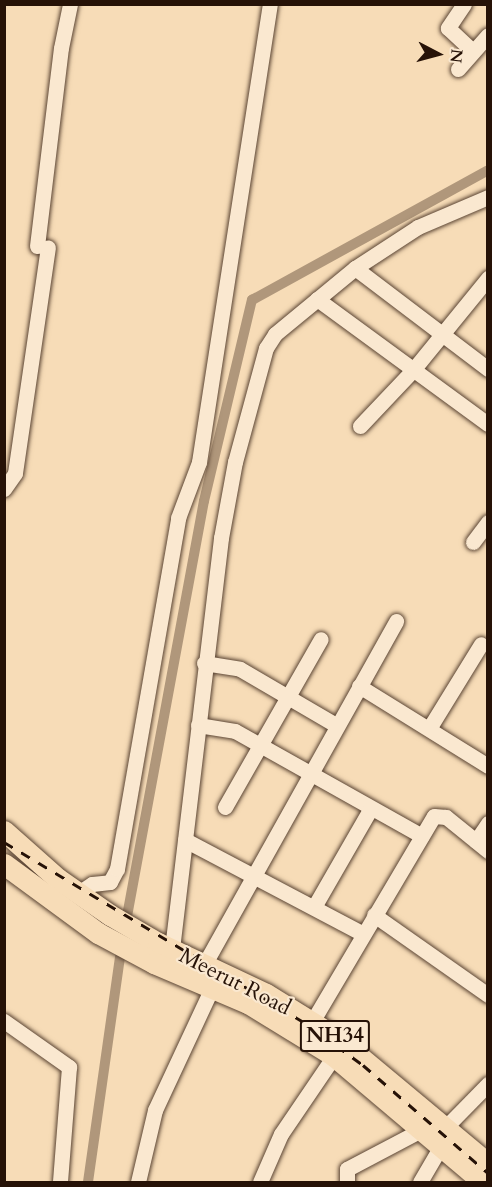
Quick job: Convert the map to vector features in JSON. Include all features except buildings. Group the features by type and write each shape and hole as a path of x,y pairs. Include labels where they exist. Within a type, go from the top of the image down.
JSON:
{"highway":[{"name":"Meerut Road","path":"4,831 77,894 212,988 248,1003 334,1056 435,1136 488,1164"},
{"name":"Meerut Road","path":"4,864 98,933 204,965 266,994 337,1038 483,1182"}],"street":[{"path":"4,489 15,473 43,247 61,48 70,4"},
{"path":"77,894 92,884 110,882 117,869 178,518 199,462 270,4"},
{"path":"464,4 448,28 473,51"},
{"path":"458,69 488,35"},
{"path":"162,952 185,840 204,663 235,462 260,364 275,334 355,267 418,227 488,197"},
{"path":"355,267 488,369"},
{"path":"360,426 413,370 488,278"},
{"path":"317,299 488,424"},
{"path":"473,542 488,522"},
{"path":"204,965 309,772 396,621"},
{"path":"225,807 321,639"},
{"path":"430,728 481,644"},
{"path":"204,663 240,669 336,725"},
{"path":"359,686 488,766"},
{"path":"198,725 230,729 422,836"},
{"path":"314,907 371,808"},
{"path":"312,1022 434,816 442,814 482,846 488,823"},
{"path":"185,840 363,934"},
{"path":"374,915 488,995"},
{"path":"138,1182 155,1110 212,988"},
{"path":"4,1021 69,1066 60,1182"},
{"path":"260,1182 281,1134 334,1056"},
{"path":"347,1182 347,1170 435,1136 488,1084"},
{"path":"420,1182 435,1136"}],"waterway":[{"path":"125,927 204,501 252,300 488,170"},
{"path":"88,1182 122,942"}],"railway":[{"path":"4,842 304,1022 363,1065 488,1173"}]}
